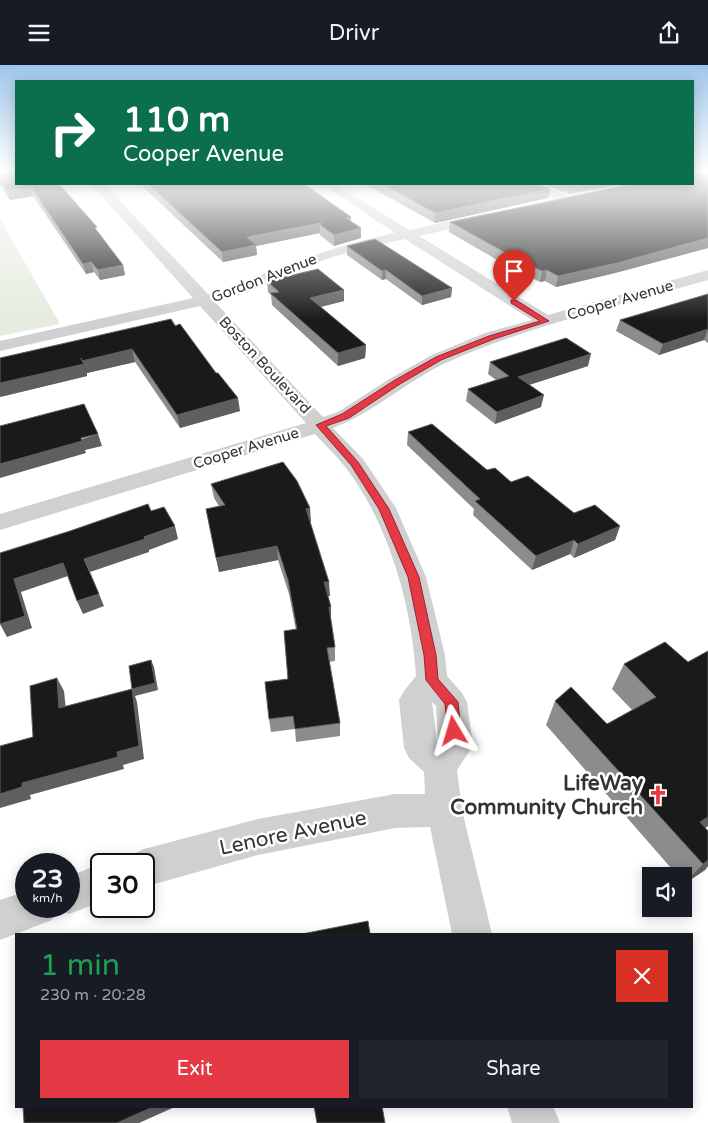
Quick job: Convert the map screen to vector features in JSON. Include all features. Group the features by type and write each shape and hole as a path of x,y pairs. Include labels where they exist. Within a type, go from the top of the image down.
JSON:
{"street":[{"name":"Boston Boulevard","path":"131,221 355,463 387,517 413,577 430,655 432,680 416,700 421,748 440,766 444,811 472,933"},
{"path":"387,221 545,321"},
{"name":"Gordon Avenue","path":"0,346 205,301 226,295 305,262 354,247 467,221"},
{"name":"Cooper Avenue","path":"0,521 321,425 346,416 398,382 439,359 491,337 708,275"},
{"name":"Lenore Avenue","path":"155,865 258,837 394,811 444,811"},
{"path":"0,920 15,914"},
{"path":"531,1108 536,1123"}],"shaded area":[{"path":"0,221 1,221 60,324 0,336"}],"building":[{"path":"54,221 92,221 123,265 98,270 91,262 83,264"},
{"path":"189,221 351,221 361,228 334,235 320,225 321,223 247,237 256,245 222,252"},
{"path":"708,221 708,238 617,263 558,276 547,270 542,271 513,257 450,222"},
{"path":"375,239 452,288 422,296 386,270 382,271 347,246"},
{"path":"318,269 344,290 310,298 366,345 338,353 270,293 279,292 267,281"},
{"path":"708,294 708,329 663,344 620,320"},
{"path":"171,319 175,326 180,324 216,373 218,373 238,398 177,415 132,349 82,361 84,364 0,383 0,358"},
{"path":"566,338 591,354 518,377 544,395 497,412 468,389 509,376 490,362"},
{"path":"84,404 98,434 81,438 82,441 0,464 0,426"},
{"path":"432,424 487,470 495,468 511,482 528,476 574,513 595,505 620,526 578,544 574,540 536,556 475,501 480,499 408,432"},
{"path":"283,462 297,481 310,508 306,509 329,582 324,582 331,607 329,607 335,647 327,648 340,723 295,729 293,716 269,719 265,682 288,679 284,631 297,629 288,580 277,546 216,558 206,509 225,505 211,484"},
{"path":"148,504 151,511 164,507 175,526 144,537 145,539 84,559 99,594 77,601 63,563 14,579 25,616 0,624 0,553"},
{"name":"LifeWay Community Church","path":"665,642 688,662 708,651 708,817 700,822 708,831 708,860 703,864 555,701 571,687 607,724 656,697 624,664"},
{"path":"151,660 155,683 132,689 129,666"},
{"path":"57,678 59,708 132,689 139,746 117,752 118,757 22,783 22,787 0,794 0,746 33,737 30,686"},
{"path":"368,921 370,933 307,933"},
{"path":"23,1108 151,1108 117,1123 24,1123"},
{"path":"314,1108 382,1108 385,1123 317,1123"}],"place":[{"name":"LifeWay Community Church","path":"658,795"}],"route":[{"path":"454,731 451,702 432,680 430,655 413,577 384,509 355,463 321,425 346,416 398,382 439,359 491,337 545,321 514,301"}]}
